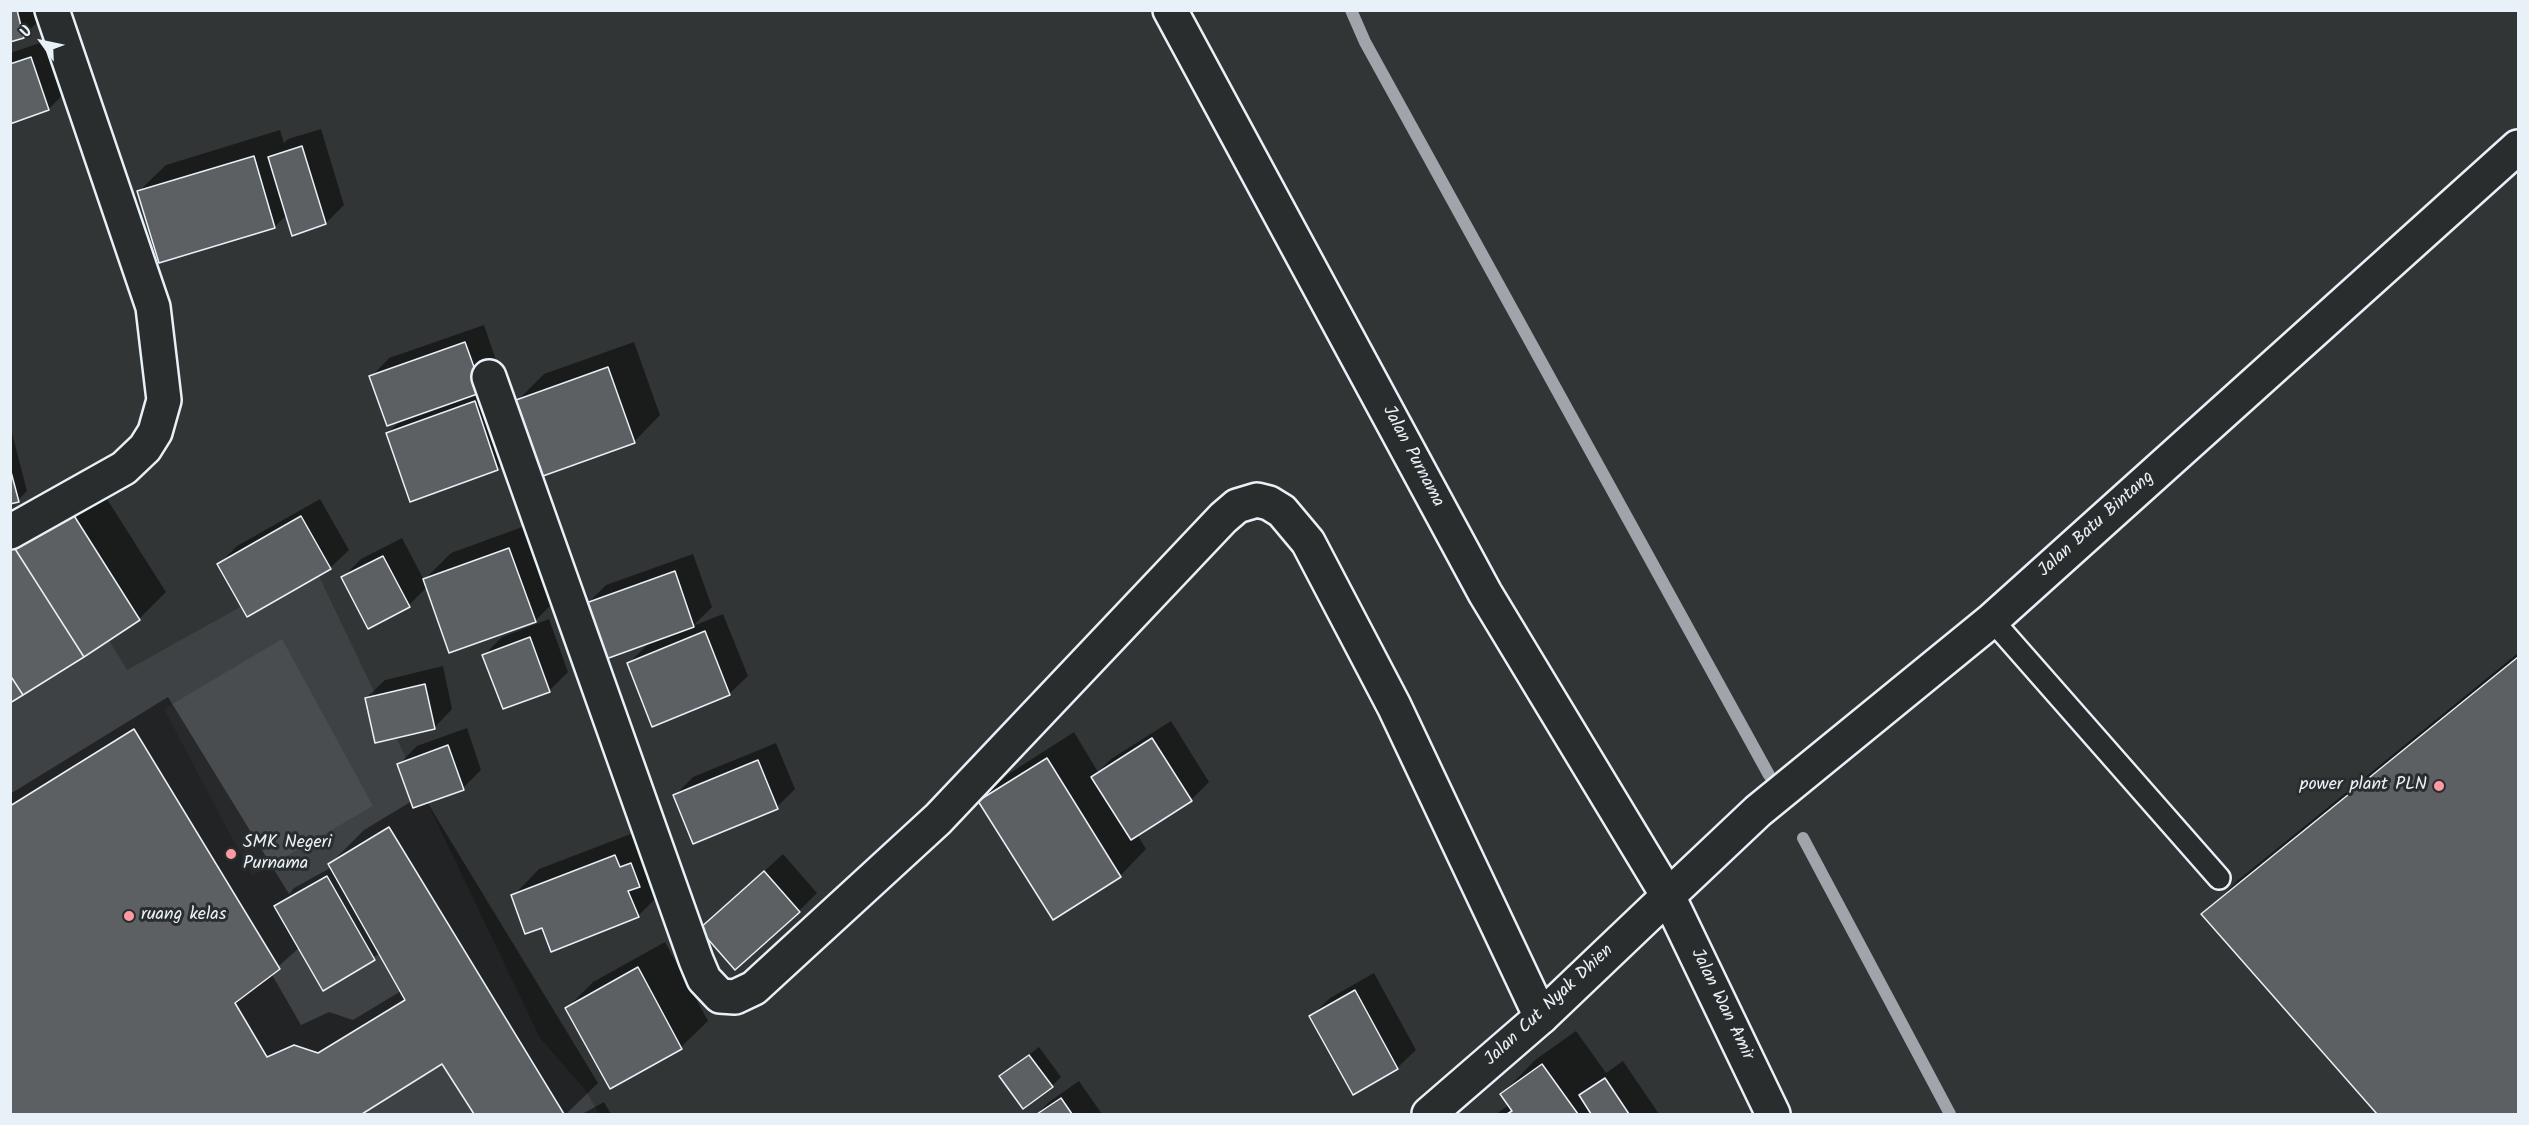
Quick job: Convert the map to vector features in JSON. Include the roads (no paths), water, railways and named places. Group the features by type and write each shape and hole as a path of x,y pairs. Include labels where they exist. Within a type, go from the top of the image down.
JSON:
{"main road":[{"path":"10,532 124,468 145,448 155,432 165,400 153,307 52,10"},
{"name":"Jalan Purnama","path":"1170,10 1485,593 1668,896"},
{"name":"Jalan Batu Bintang","path":"1668,896 1758,811 1992,620 2518,147"},
{"path":"489,377 696,960 704,980 720,996 735,997 754,988 938,819 1223,518 1237,506 1257,500 1269,503 1282,511 1308,542 1394,706 1541,1017"},
{"name":"Jalan Cut Nyak Dhien","path":"1429,1114 1541,1017 1668,896"},
{"name":"Jalan Wan Amir","path":"1668,896 1773,1114"}],"lane":[{"path":"1992,620 2219,878"}],"waterway":[{"path":"1351,10 1365,42 1769,775"},
{"path":"1803,838 1950,1114"}],"place":[{"name":"power plant PLN","path":"2439,786"},
{"name":"SMK Negeri Purnama","path":"231,854"},
{"name":"ruang kelas","path":"129,916"}]}
